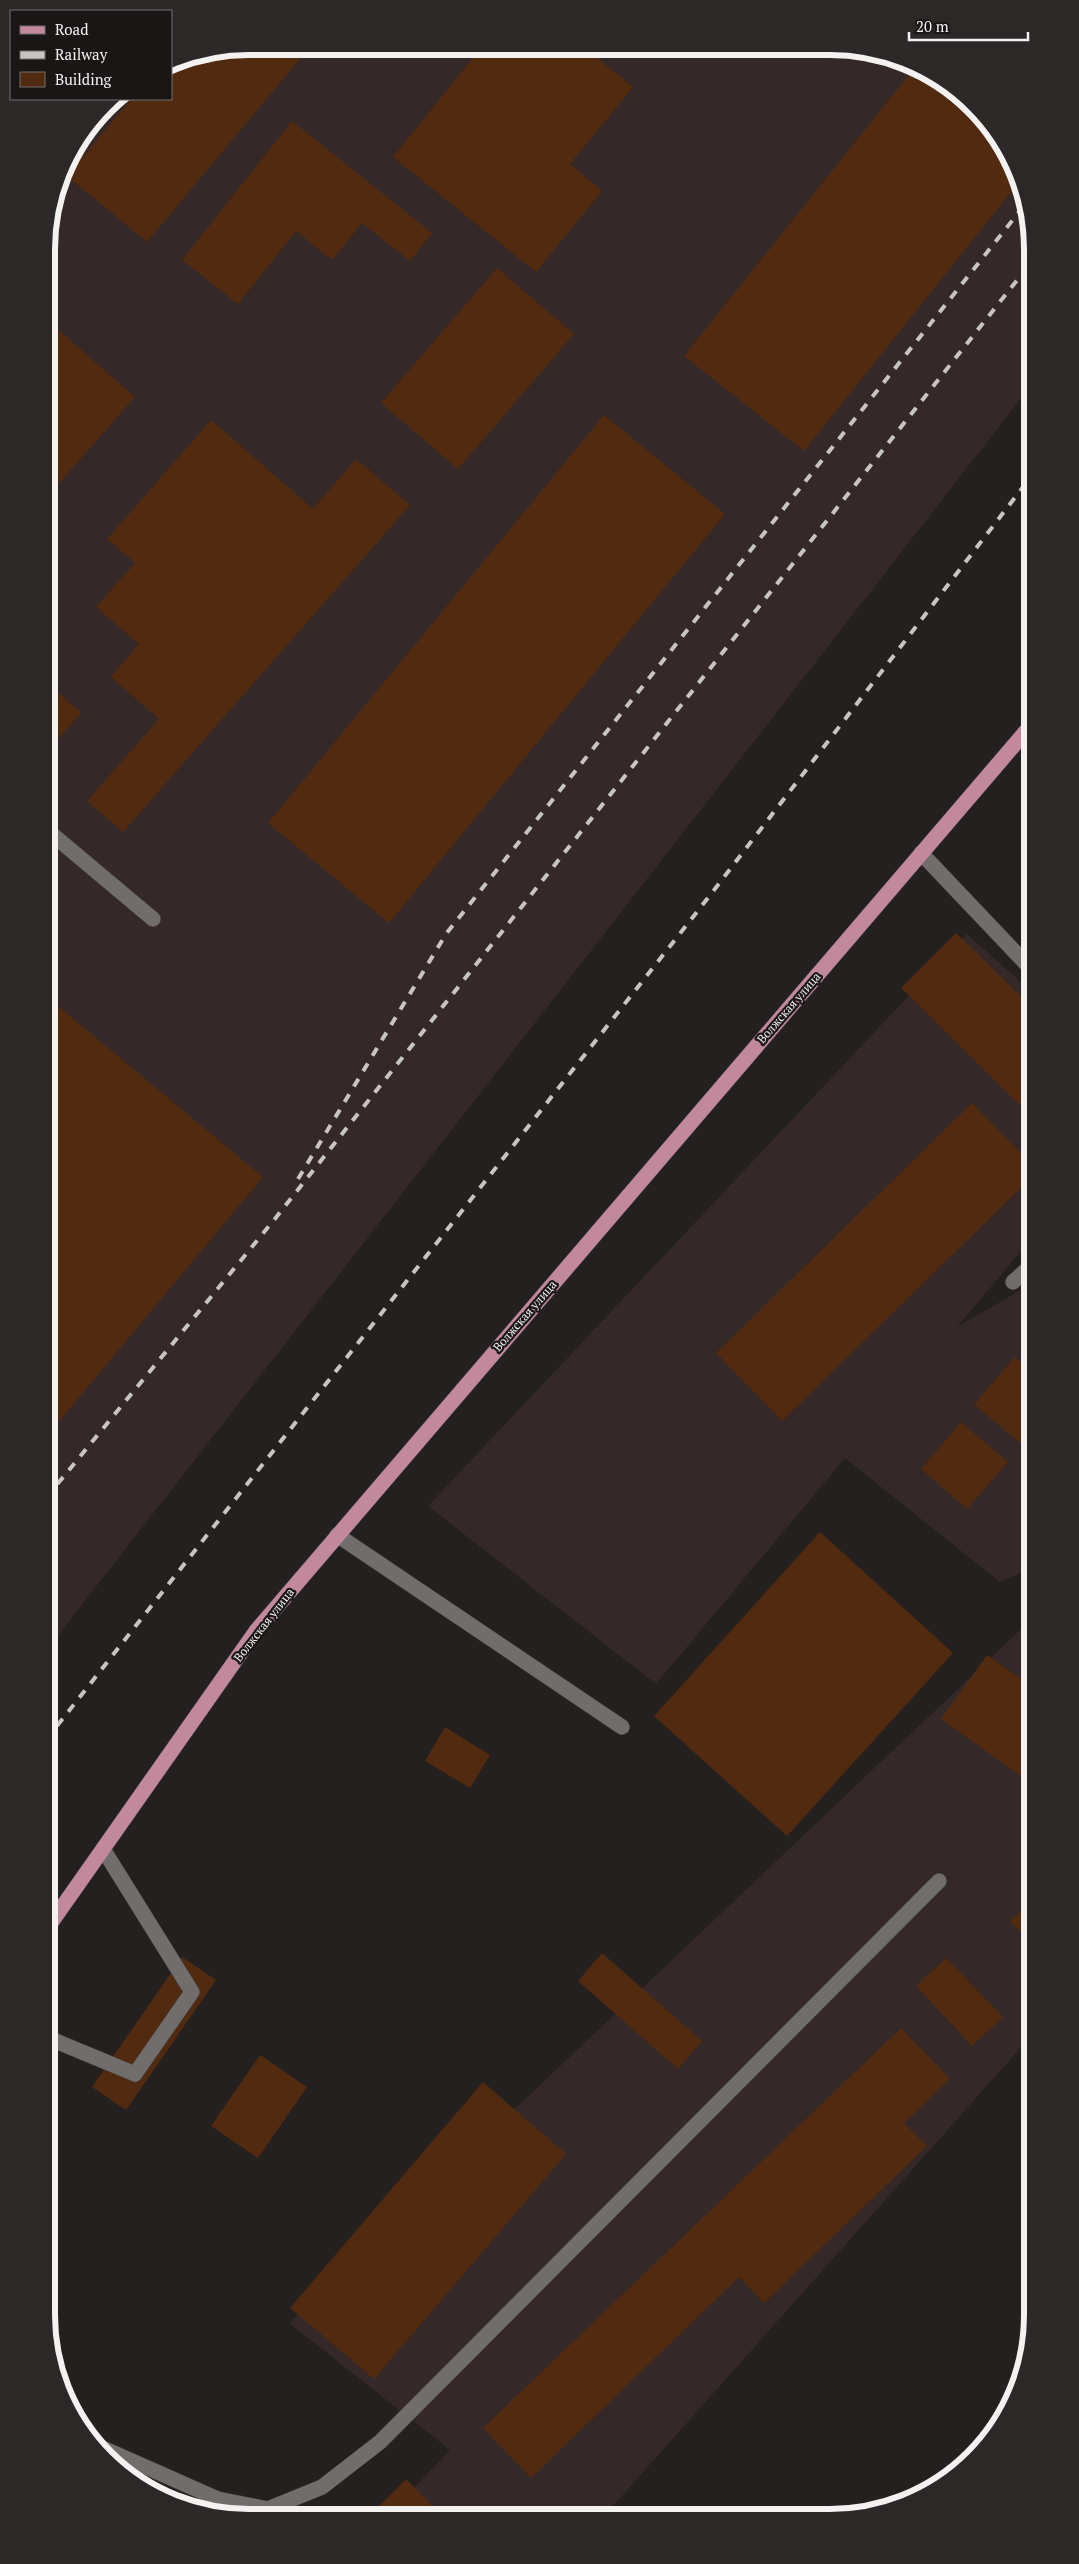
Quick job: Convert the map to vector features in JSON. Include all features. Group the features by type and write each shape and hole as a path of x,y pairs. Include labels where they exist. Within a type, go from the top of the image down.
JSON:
{"main road":[{"name":"Волжская улица","path":"55,1917 256,1631 1024,733"}],"street":[{"path":"55,837 153,919"},
{"path":"921,853 1024,962"},
{"path":"1013,1282 1024,1272"},
{"path":"337,1535 622,1728"},
{"path":"55,2041 135,2074 192,1992 103,1849"},
{"path":"112,2452 218,2499 268,2509 322,2487 380,2442 940,1881"}],"shaded area":[{"path":"236,55 843,55 892,65 916,75 938,88 958,103 976,121 998,152 1014,187 1024,236 1024,395 55,1639 55,236 65,187 75,163 95,131 125,100 172,100 172,71 187,65"},
{"path":"967,934 1024,985 1024,1248 957,1327 1024,1288 1024,1572 1000,1582 845,1458 656,1684 428,1506"},
{"path":"1020,1630 1024,1632 1024,2044 610,2509 394,2509 450,2450 289,2323"}],"building":[{"path":"236,55 303,55 147,242 69,178 72,170 130,100 172,100 172,71 187,65"},
{"path":"475,55 594,55 633,87 570,164 602,191 536,272 393,157"},
{"path":"911,73 948,95 984,131 1004,163 1014,188 804,451 684,356"},
{"path":"292,121 432,233 410,261 362,223 332,260 296,231 238,304 182,260"},
{"path":"497,268 574,334 458,469 381,403"},
{"path":"55,327 135,397 55,488"},
{"path":"604,415 725,514 389,923 268,823"},
{"path":"211,420 313,509 356,459 410,505 123,832 87,801 159,719 111,677 139,644 96,607 135,563 107,539"},
{"path":"55,690 81,713 55,742"},
{"path":"956,933 1024,999 1024,1109 901,988"},
{"path":"55,1004 263,1177 55,1426"},
{"path":"972,1103 1024,1156 1024,1185 782,1421 716,1353"},
{"path":"1015,1357 1024,1365 1024,1441 1021,1444 974,1404"},
{"path":"961,1422 1008,1462 967,1509 921,1469"},
{"path":"820,1532 953,1653 787,1836 654,1716"},
{"path":"987,1655 1024,1681 1024,1778 941,1719"},
{"path":"445,1727 490,1755 470,1788 425,1761"},
{"path":"1024,1908 1024,1936 1010,1921"},
{"path":"602,1953 702,2041 678,2069 578,1981"},
{"path":"182,1957 216,1980 126,2110 92,2087"},
{"path":"946,1958 1003,2017 972,2046 916,1986"},
{"path":"901,2028 950,2079 904,2123 927,2146 764,2303 739,2277 531,2478 483,2428"},
{"path":"260,2055 307,2087 258,2158 211,2126"},
{"path":"483,2082 566,2154 374,2379 290,2308"},
{"path":"406,2479 436,2509 376,2509"}],"railway":[{"path":"298,1179 446,934 1020,211"},
{"path":"55,1487 274,1220 1024,271"},
{"path":"55,1729 711,894 1024,486"}]}
